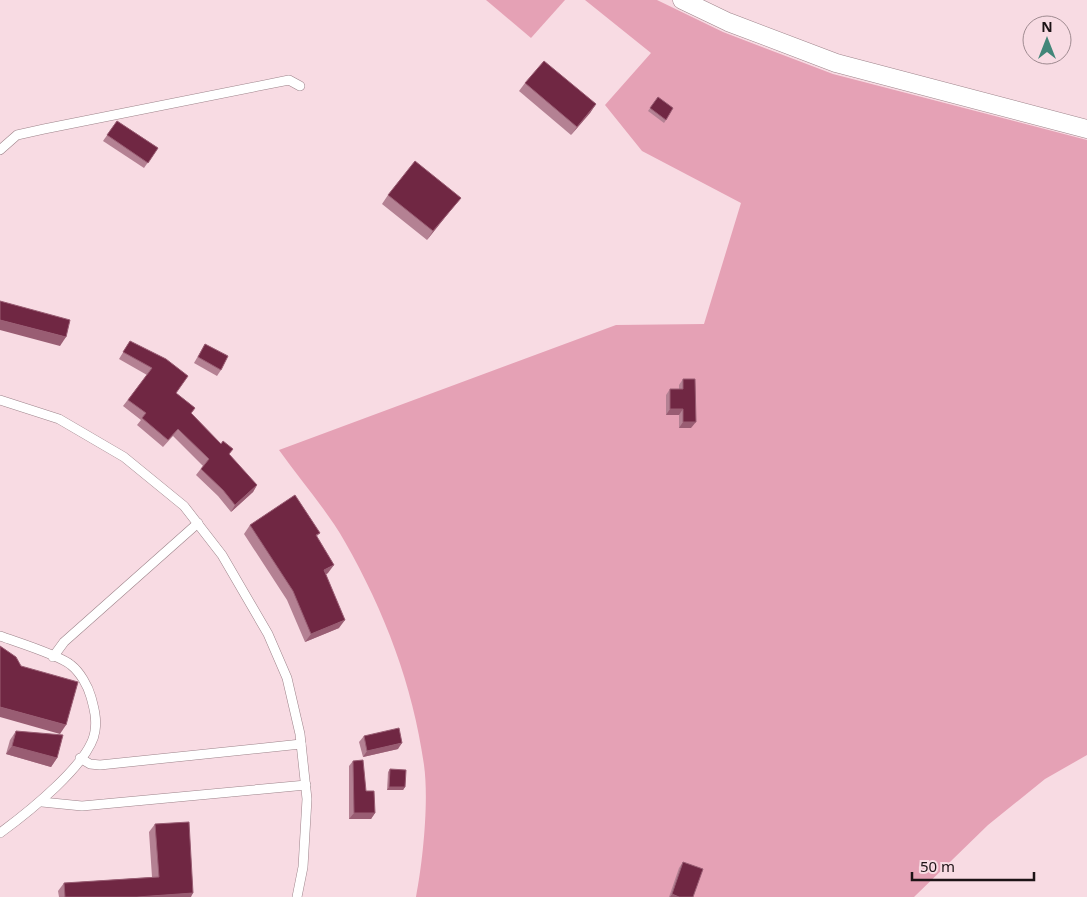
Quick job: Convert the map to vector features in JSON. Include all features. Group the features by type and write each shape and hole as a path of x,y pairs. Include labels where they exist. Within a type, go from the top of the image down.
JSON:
{"street":[{"path":"682,0 728,22 836,63 1087,128"}],"lane":[{"path":"0,150 17,135 44,129 289,80 300,86"},
{"path":"0,400 60,419 124,457 184,506 222,555 268,634 287,678 301,744 307,799 303,867 297,897"},
{"path":"53,657 64,642 198,523"},
{"path":"0,636 71,665 88,687 95,709 95,732 80,758 42,802 0,833"},
{"path":"80,758 90,764 100,765 301,744"},
{"path":"42,802 82,806 306,785"}],"shaded area":[{"path":"486,0 565,0 531,38"},
{"path":"585,0 657,0 723,32 833,74 1087,140 1087,755 1045,779 988,825 914,897 416,897 421,866 426,796 424,765 419,736 405,678 385,622 345,542 322,507 279,450 616,325 704,324 741,203 642,151 605,105 651,53"}],"building":[{"path":"544,61 596,104 577,127 525,83"},
{"path":"658,97 673,108 666,120 650,108"},
{"path":"117,121 158,148 148,163 107,135"},
{"path":"415,161 461,198 433,231 388,195"},
{"path":"0,301 70,320 66,337 0,320"},
{"path":"130,341 166,359 188,376 176,393 195,408 191,413 221,444 223,441 233,449 229,454 257,485 235,505 223,490 201,469 209,459 178,429 168,440 142,418 146,413 128,400 152,368 123,352"},
{"path":"205,344 228,356 221,370 198,357"},
{"path":"683,379 695,379 696,422 683,422 683,409 670,409 670,389 683,389"},
{"path":"295,495 320,533 316,535 334,565 324,570 345,620 311,634 293,591 250,525"},
{"path":"0,646 16,657 21,666 78,682 66,725 0,707"},
{"path":"399,728 402,743 367,751 364,736"},
{"path":"16,731 63,735 57,758 12,746"},
{"path":"363,760 366,791 374,791 375,813 354,813 353,761"},
{"path":"390,769 406,770 405,787 389,787"},
{"path":"189,822 193,893 137,897 65,897 64,883 159,877 155,824"},
{"path":"683,862 703,869 693,897 679,897 672,894"}]}
